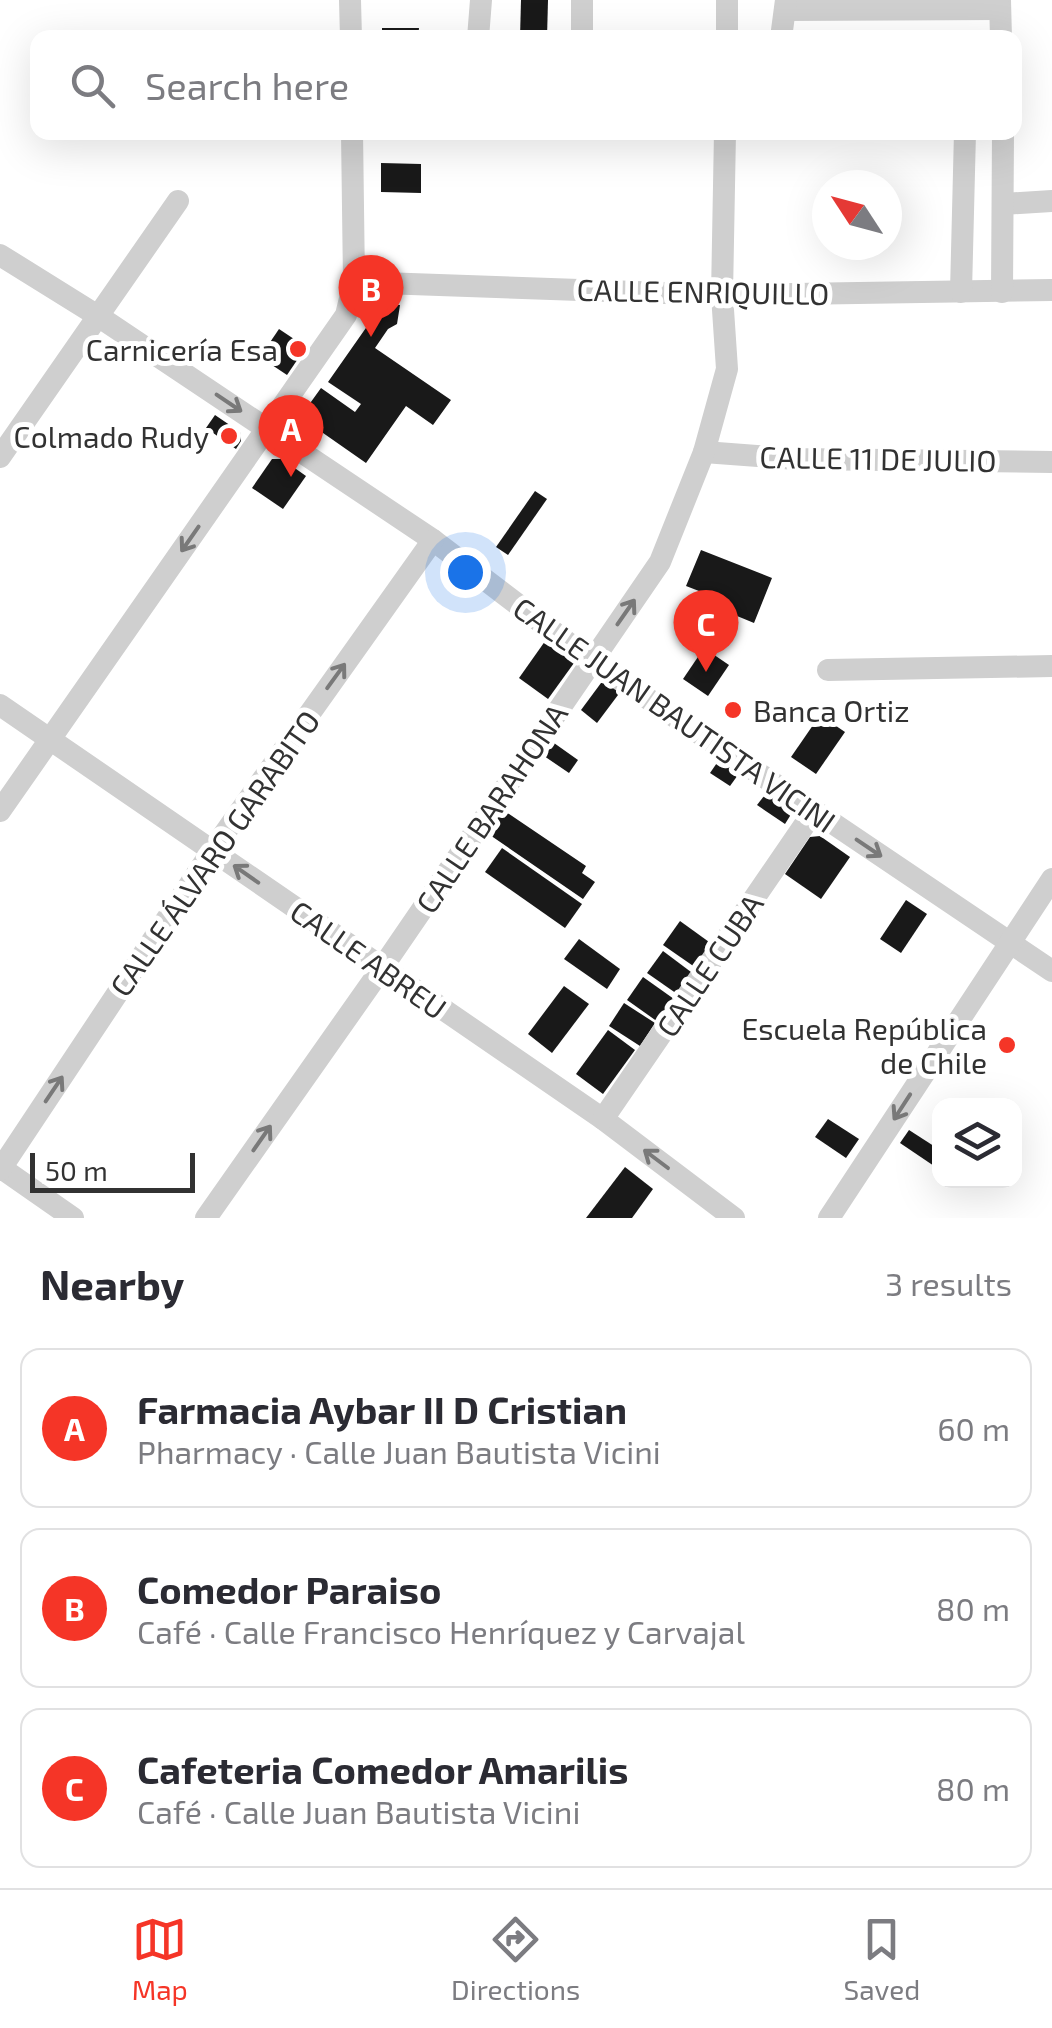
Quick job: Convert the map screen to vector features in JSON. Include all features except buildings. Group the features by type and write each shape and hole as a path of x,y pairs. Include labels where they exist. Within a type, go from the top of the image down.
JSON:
{"street":[{"path":"350,0 350,30"},
{"path":"478,30 480,0"},
{"path":"582,0 582,30"},
{"path":"727,30 728,0"},
{"path":"782,30 786,5 1000,4 1001,30"},
{"path":"0,812 346,315 354,282 352,140"},
{"name":"CALLE BARAHONA","path":"206,1218 660,562 704,452 726,369 722,295 725,140"},
{"path":"961,292 966,140"},
{"path":"1002,292 1003,140"},
{"path":"1002,204 1052,201"},
{"path":"0,457 178,202"},
{"name":"CALLE JUAN BAUTISTA VICINI","path":"0,255 433,540 592,661 1052,972"},
{"name":"CALLE ENRIQUILLO","path":"354,282 722,295 1052,290"},
{"name":"CALLE 11 DE JULIO","path":"704,452 796,460 1052,462"},
{"name":"CALLE ÁLVARO GARABITO","path":"0,1168 212,851 433,540"},
{"path":"828,670 1052,666"},
{"name":"CALLE ABREU","path":"0,705 604,1120 734,1218"},
{"name":"CALLE CUBA","path":"604,1120 814,811"},
{"path":"829,1218 1052,879"},
{"path":"0,1168 74,1218"}],"place":[{"name":"Comedor Paraiso","path":"371,337"},
{"name":"Carnicería Esa","path":"298,349"},
{"name":"Colmado Rudy","path":"229,436"},
{"name":"Farmacia Aybar II D Cristian","path":"291,477"},
{"name":"Cafeteria Comedor Amarilis","path":"706,672"},
{"name":"Banca Ortiz","path":"733,710"},
{"name":"Escuela República de Chile","path":"1007,1045"}]}
